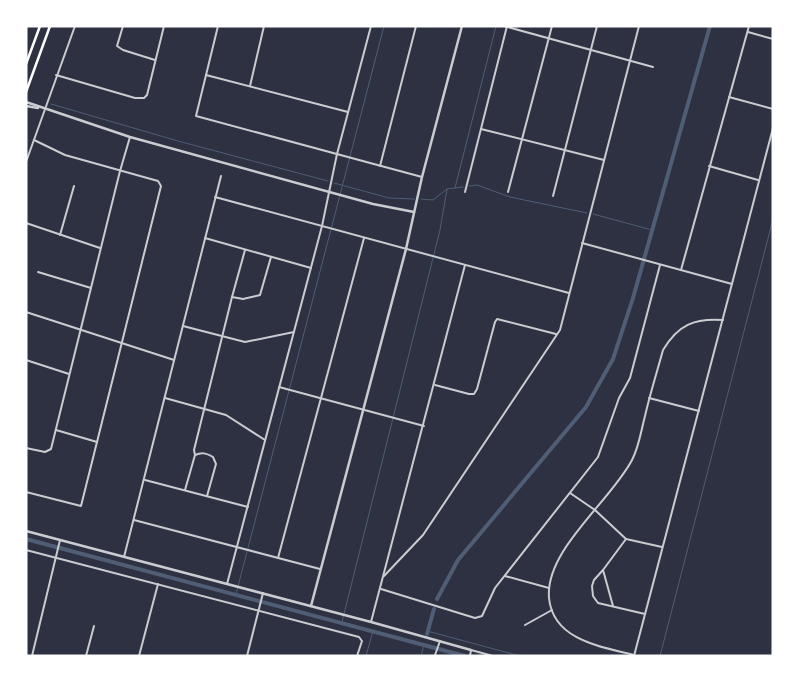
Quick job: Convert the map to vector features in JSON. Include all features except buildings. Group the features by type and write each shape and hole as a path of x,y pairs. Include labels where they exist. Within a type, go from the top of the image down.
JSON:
{"main road":[{"path":"26,64 40,26"},
{"path":"26,92 50,26"}],"street":[{"path":"26,162 75,26"},
{"path":"123,26 117,43 119,48 155,60"},
{"path":"56,75 141,99 147,95 164,26"},
{"path":"218,26 196,116 422,177"},
{"path":"250,86 264,26"},
{"path":"227,584 322,226 337,154 371,26"},
{"path":"380,166 416,26"},
{"path":"311,606 406,249 422,177 462,26"},
{"path":"508,192 552,26"},
{"path":"553,196 597,26"},
{"path":"384,576 423,535 560,330 640,26"},
{"path":"681,270 750,26"},
{"path":"465,192 506,27 652,67"},
{"path":"748,32 773,39"},
{"path":"206,75 348,112"},
{"path":"729,97 773,109"},
{"path":"26,102 130,137 373,204 414,212"},
{"path":"26,106 44,109"},
{"path":"723,320 704,320 690,323 674,334 663,350 633,458 557,559 549,581 552,610 564,629 580,640 595,646 634,655 699,411 723,320 759,180 773,128"},
{"path":"481,129 604,160"},
{"path":"26,448 41,452 51,449 130,137"},
{"path":"26,492 81,506 161,186 158,181 65,155 34,140"},
{"path":"709,166 759,180"},
{"path":"124,557 221,176"},
{"path":"60,234 74,186"},
{"path":"215,197 569,293"},
{"path":"26,223 101,248"},
{"path":"205,238 311,268"},
{"path":"278,558 364,238"},
{"path":"582,243 732,284"},
{"path":"185,490 245,250"},
{"path":"232,298 243,299 260,295 270,256"},
{"path":"372,622 465,265"},
{"path":"381,589 478,618 482,616 495,588 598,457 619,398 630,378 660,265"},
{"path":"38,272 91,288"},
{"path":"26,312 174,360"},
{"path":"434,385 474,394 497,319 556,334"},
{"path":"183,326 245,342 294,332"},
{"path":"26,360 70,374"},
{"path":"279,387 424,426"},
{"path":"165,398 226,415 265,440"},
{"path":"650,398 699,411"},
{"path":"56,430 98,442"},
{"path":"195,455 207,454 216,460 207,496"},
{"path":"145,480 248,507"},
{"path":"570,493 594,510 626,539 662,548"},
{"path":"134,520 321,570"},
{"path":"26,531 262,595 372,622 493,656"},
{"path":"626,539 594,580 592,586 593,596 598,603 645,614"},
{"path":"32,656 60,540"},
{"path":"26,550 360,637 362,641 357,656"},
{"path":"603,570 613,606"},
{"path":"504,576 549,588"},
{"path":"139,656 158,584"},
{"path":"247,656 262,595"},
{"path":"525,625 552,610"},
{"path":"86,656 94,626"},
{"path":"427,656 435,656 439,642"},
{"path":"470,656 471,650"}],"waterway":[{"path":"236,594 384,26"},
{"path":"455,188 496,26"},
{"path":"437,599 458,560 586,407 613,359 633,298 710,26"},
{"path":"51,104 178,141 328,181"},
{"path":"334,183 389,198 414,199"},
{"path":"469,186 477,185 510,197 587,213"},
{"path":"421,199 433,200 447,189 463,187"},
{"path":"342,622 440,230 447,189"},
{"path":"593,214 652,230"},
{"path":"660,656 773,219"},
{"path":"26,539 465,656"},
{"path":"427,634 434,609"},
{"path":"366,656 373,631"},
{"path":"427,631 520,656"},
{"path":"421,656 424,645"}]}
